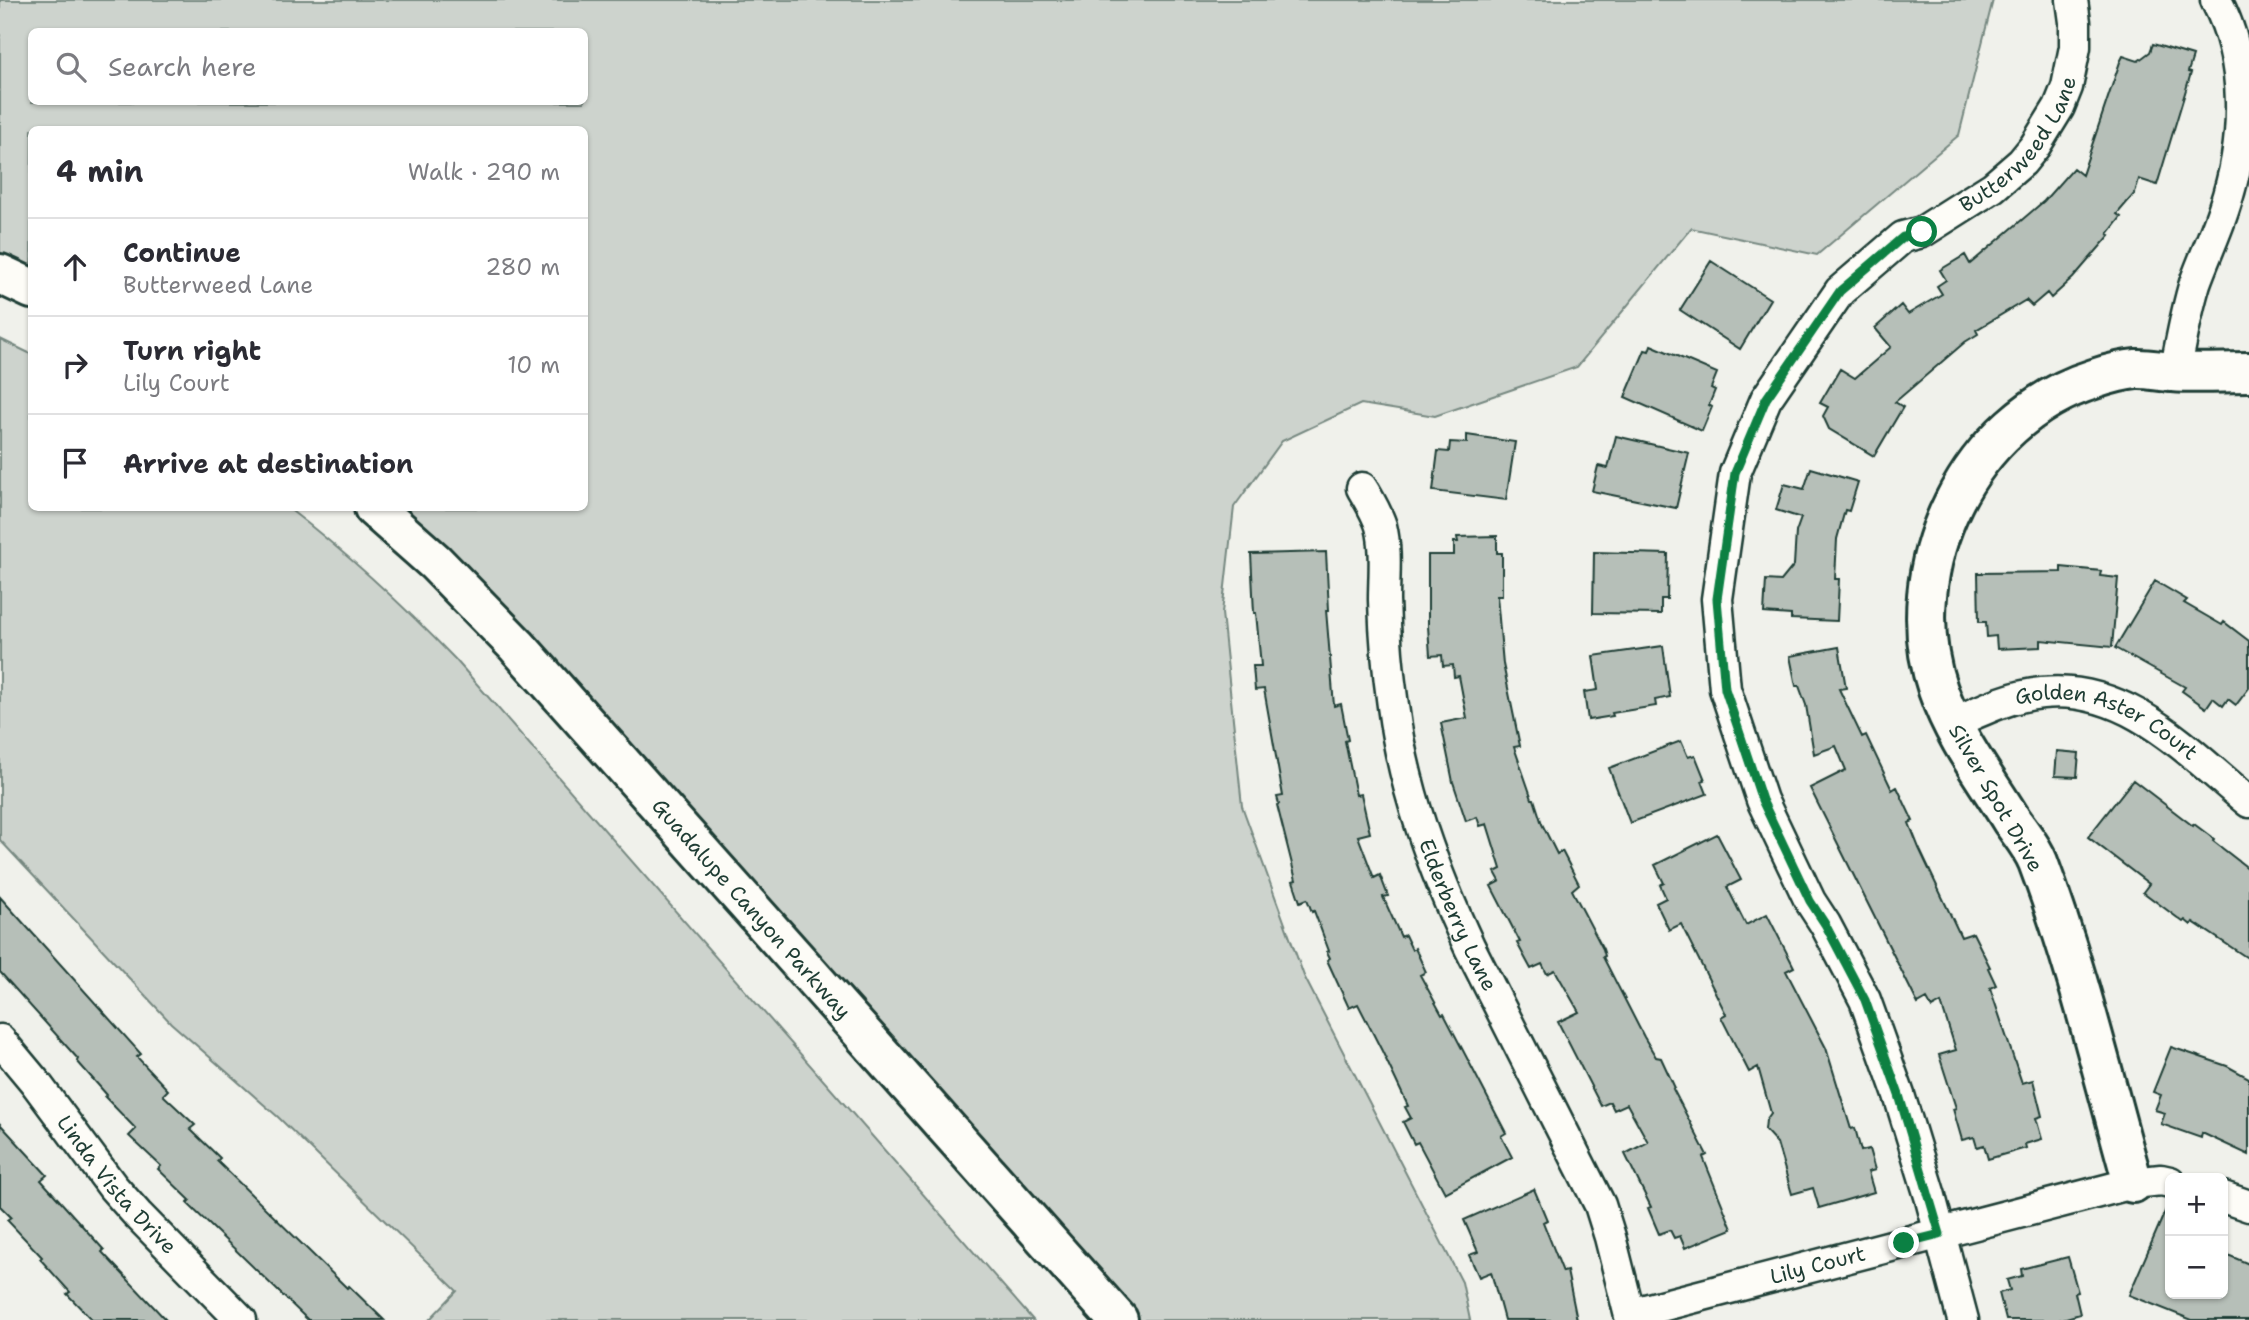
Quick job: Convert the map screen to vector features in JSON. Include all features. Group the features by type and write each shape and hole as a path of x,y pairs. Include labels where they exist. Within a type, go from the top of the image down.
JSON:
{"main road":[{"path":"0,274 28,287"},
{"name":"Silver Spot Drive","path":"2152,1183 2068,955 2036,859 1968,755 1951,723 1937,687 1929,648 1927,606 1930,565 1943,524 1963,484 1989,450 2022,418 2056,395 2092,379 2136,369 2175,373 2249,372"},
{"name":"Guadalupe Canyon Parkway","path":"377,511 435,562 517,646 1118,1320"}],"street":[{"name":"Butterweed Lane","path":"1963,1320 1899,1095 1865,1000 1810,901 1762,800 1725,689 1717,599 1735,473 1766,399 1840,291 1903,237 1922,232 1993,187 2022,162 2035,146 2067,88 2076,47 2072,0"},
{"path":"2175,373 2190,300 2235,172 2241,124 2242,73 2239,54 2235,37 2216,0"},
{"name":"Elderberry Lane","path":"1362,488 1381,525 1385,562 1385,629 1393,707 1406,773 1422,829 1452,909 1470,948 1600,1205 1630,1317"},
{"name":"Golden Aster Court","path":"1951,723 2009,700 2040,693 2068,692 2100,697 2131,709 2160,728 2249,802"},
{"name":"Linda Vista Drive","path":"4,1052 129,1205 241,1320"},
{"name":"Lily Court","path":"1630,1317 1940,1234 2152,1183"},
{"path":"2228,1199 2249,1206"}],"shaded area":[{"path":"0,0 1993,0 1959,135 1817,255 1691,228 1577,367 1435,416 1361,404 1282,441 1234,507 1222,613 1242,806 1304,976 1462,1282 1470,1320 1118,1320 377,511 588,511 588,126 28,126 28,288 0,274"},
{"path":"0,339 28,353 28,511 292,511 310,525 374,580 455,659 1033,1320 429,1320 457,1291 278,1117 171,1023 0,840"}],"building":[{"path":"2153,44 2193,56 2188,72 2191,73 2157,185 2139,179 2135,193 2117,214 2121,217 2108,234 2110,235 2073,278 2051,298 2047,293 2032,306 2026,300 1976,330 1978,334 1895,402 1903,407 1874,456 1829,429 1823,416 1828,407 1820,403 1840,369 1855,378 1891,347 1875,328 1901,305 1908,314 1942,294 1937,286 1946,280 1940,270 1965,255 1970,264 2044,201 2073,168 2082,175 2123,56 2138,61 2150,52"},
{"path":"1711,261 1770,299 1740,349 1680,310"},
{"path":"1651,345 1717,373 1711,388 1715,390 1709,405 1712,407 1702,431 1625,397 1645,350 1649,351"},
{"path":"1467,435 1515,442 1506,500 1433,491 1438,451 1449,452 1450,442 1467,443"},
{"path":"1616,436 1689,453 1676,508 1592,491 1598,466 1608,468"},
{"path":"1811,468 1858,482 1849,511 1845,510 1837,539 1837,621 1791,619 1791,615 1764,613 1766,580 1781,581 1794,565 1796,532 1801,518 1776,510 1784,484 1804,489"},
{"path":"1497,536 1497,553 1502,553 1502,596 1497,596 1503,664 1520,746 1514,747 1542,824 1557,854 1562,851 1579,884 1572,890 1603,949 1603,957 1644,1037 1656,1057 1661,1058 1675,1088 1673,1089 1707,1155 1703,1157 1732,1229 1685,1248 1680,1236 1674,1238 1670,1230 1659,1234 1648,1208 1651,1207 1625,1154 1648,1142 1627,1104 1614,1110 1610,1102 1601,1106 1558,1022 1579,1012 1555,970 1547,974 1542,964 1531,969 1491,886 1500,881 1495,872 1501,869 1487,824 1480,826 1477,817 1466,821 1453,782 1441,723 1467,718 1459,676 1454,677 1453,665 1443,666 1442,655 1430,656 1428,555 1454,555 1454,542 1458,542 1457,537"},
{"path":"1326,552 1329,610 1326,610 1334,706 1341,704 1356,795 1361,794 1370,833 1358,836 1374,878 1380,875 1388,896 1383,897 1401,937 1405,935 1412,950 1415,948 1426,972 1420,975 1442,1015 1444,1014 1506,1133 1501,1136 1512,1157 1445,1193 1418,1142 1414,1144 1403,1122 1411,1118 1405,1107 1408,1106 1358,1004 1349,1008 1327,960 1330,958 1327,952 1329,951 1314,911 1312,912 1307,899 1300,902 1277,805 1277,797 1283,796 1264,689 1255,690 1253,666 1261,666 1254,613 1251,554"},
{"path":"1594,552 1668,554 1667,599 1661,599 1661,614 1593,613"},
{"path":"2061,567 2101,571 2100,576 2118,578 2112,647 2041,640 2041,647 1997,649 1996,636 1987,637 1986,622 1979,622 1978,573 2061,572"},
{"path":"2155,581 2187,600 2184,603 2222,625 2224,622 2249,641 2249,688 2236,705 2228,699 2223,706 2213,698 2206,708 2182,691 2185,687 2115,648"},
{"path":"1663,646 1670,697 1655,700 1656,706 1588,720 1584,692 1598,690 1593,656"},
{"path":"1839,647 1846,688 1839,689 1862,737 1866,735 1892,790 1897,787 1913,821 1909,823 1919,848 1961,937 1973,933 1990,967 1988,968 1996,985 1990,988 2022,1083 2033,1080 2042,1116 2036,1118 2042,1139 2025,1144 2026,1148 1988,1159 1984,1145 1977,1147 1974,1137 1962,1140 1953,1109 1956,1108 1939,1055 1956,1050 1941,1003 1932,1008 1927,999 1918,1004 1810,788 1846,770 1836,746 1814,754 1806,705 1799,686 1796,686 1790,656"},
{"path":"1681,741 1688,757 1695,755 1705,780 1702,781 1707,794 1630,823 1609,768"},
{"path":"2057,751 2079,753 2077,777 2055,776"},
{"path":"2133,780 2214,839 2213,841 2249,869 2249,959 2193,922 2191,925 2185,920 2183,922 2143,892 2149,884 2088,837"},
{"path":"1717,834 1741,880 1727,887 1746,925 1767,914 1794,967 1786,971 1826,1048 1851,1129 1855,1128 1861,1151 1869,1149 1875,1170 1868,1172 1874,1192 1819,1208 1813,1188 1792,1194 1777,1143 1765,1130 1766,1120 1771,1113 1758,1067 1749,1072 1721,1017 1726,1014 1681,924 1669,930 1656,903 1666,898 1660,885 1664,883 1655,865"},
{"path":"0,897 141,1054 137,1057 168,1090 163,1095 195,1125 190,1129 220,1158 217,1161 347,1288 349,1286 384,1320 308,1320 187,1203 190,1200 158,1169 161,1166 129,1136 136,1129 105,1097 107,1095 78,1059 0,972"},
{"path":"2171,1047 2227,1066 2249,1078 2249,1155 2202,1133 2201,1138 2161,1124 2165,1113 2155,1110 2161,1095 2153,1092"},
{"path":"0,1124 47,1175 41,1180 104,1250 102,1252 166,1320 92,1320 67,1294 70,1292 7,1220 11,1217 0,1206"},
{"path":"1534,1189 1547,1220 1543,1222 1563,1272 1567,1271 1577,1320 1504,1320 1491,1272 1479,1277 1469,1255 1478,1252 1464,1220"},
{"path":"2165,1212 2165,1299 2228,1299 2228,1255 2249,1264 2249,1320 2192,1320 2129,1295"},
{"path":"2068,1257 2078,1292 2075,1293 2080,1314 2059,1320 2006,1320 1999,1293 2010,1290 2007,1280 2022,1276 2021,1269"}],"route":[{"path":"1904,1243 1940,1234 1930,1196 1899,1095 1865,1000 1810,901 1762,800 1725,689 1717,599 1735,473 1766,399 1840,291 1903,237 1922,232"}]}
